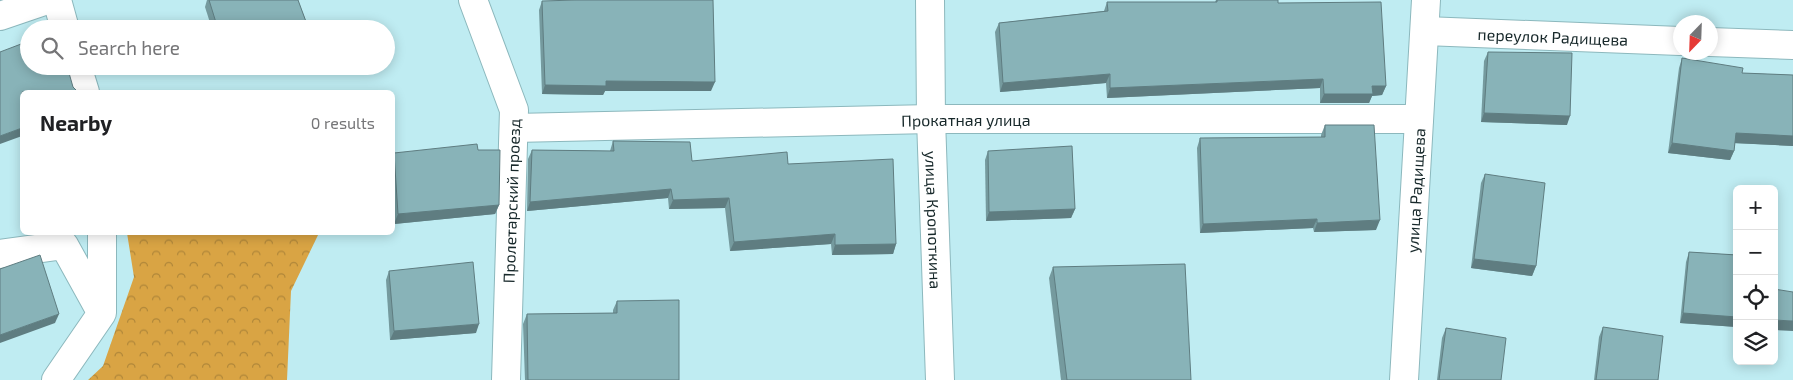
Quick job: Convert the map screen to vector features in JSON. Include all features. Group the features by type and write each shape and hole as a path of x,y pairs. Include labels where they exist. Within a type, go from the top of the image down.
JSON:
{"street":[{"path":"0,16 47,0"},
{"path":"57,0 63,20"},
{"name":"Пролетарский проезд","path":"473,0 514,110 506,380"},
{"name":"улица Кропоткина","path":"930,0 931,119 940,380"},
{"name":"улица Радищева","path":"1404,380 1426,0"},
{"name":"переулок Радищева","path":"1425,31 1673,41"},
{"path":"1718,42 1793,45"},
{"path":"80,75 84,90"},
{"name":"Прокатная улица","path":"514,128 931,119 1420,119"},
{"path":"56,380 102,313 102,235"},
{"path":"0,254 64,245 102,313"}],"green space":[{"path":"127,235 318,235 291,291 287,380 88,380 103,366 134,277"}],"building":[{"path":"209,0 298,0 305,20 215,20"},
{"path":"713,0 715,82 606,81 606,86 545,85 542,1"},
{"path":"1217,0 1278,0 1278,3 1381,2 1386,86 1372,86 1373,94 1324,94 1323,79 1110,88 1110,74 1003,83 999,23 1108,11 1107,2 1217,2"},
{"path":"20,44 20,75 70,75 73,87 76,90 20,90 20,129 0,136 0,52"},
{"path":"1488,52 1572,53 1570,116 1484,113"},
{"path":"1682,60 1694,60 1743,68 1742,73 1793,75 1793,136 1736,133 1734,151 1672,143"},
{"path":"1325,125 1374,125 1380,220 1317,223 1317,219 1203,224 1200,138 1325,137"},
{"path":"613,141 690,142 692,161 787,152 788,164 893,159 896,244 835,245 835,234 734,242 729,198 673,200 671,189 530,202 532,150 614,151"},
{"path":"477,144 478,150 500,150 499,205 398,214 395,153"},
{"path":"1072,146 1075,209 989,212 988,151"},
{"path":"1485,174 1545,183 1536,266 1474,259"},
{"path":"1689,252 1733,255 1733,317 1683,313"},
{"path":"40,255 59,314 0,335 0,269"},
{"path":"473,262 479,324 394,331 389,271"},
{"path":"1185,264 1191,380 1067,380 1053,267"},
{"path":"1778,290 1793,292 1793,321 1778,320"},
{"path":"679,300 679,380 528,380 527,314 617,313 617,301"},
{"path":"1603,327 1663,336 1658,380 1596,380"},
{"path":"1446,328 1506,338 1501,380 1439,380"}]}
